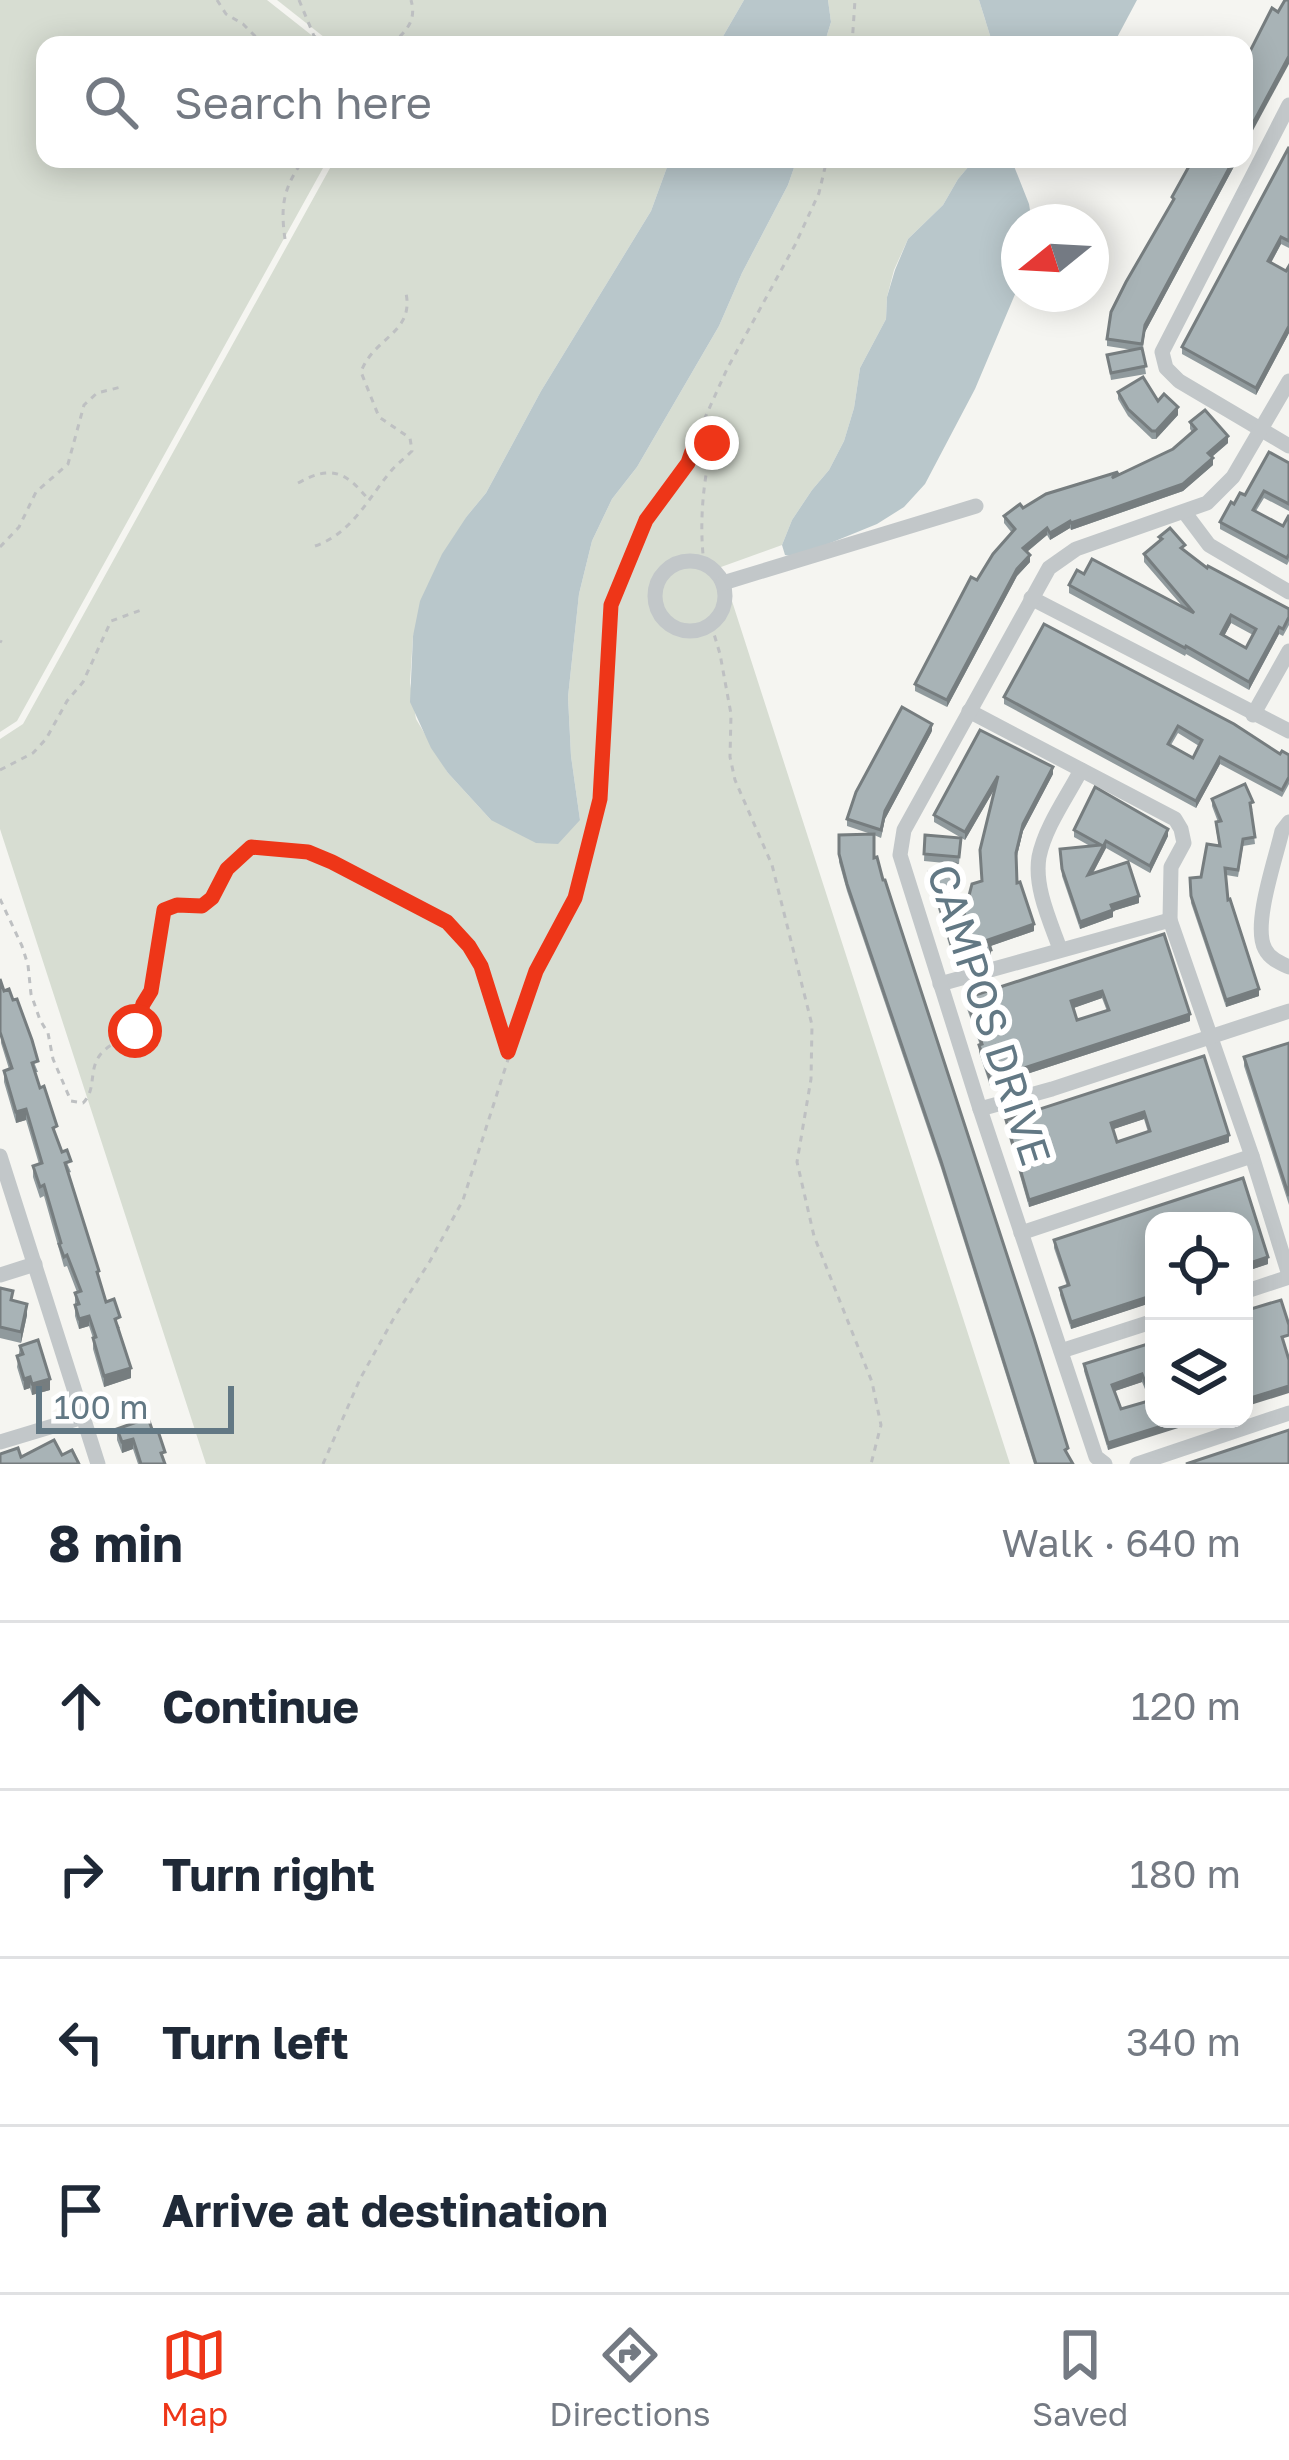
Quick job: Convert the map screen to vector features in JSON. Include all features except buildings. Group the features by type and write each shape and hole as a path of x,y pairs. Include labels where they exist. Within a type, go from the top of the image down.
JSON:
{"street":[{"path":"1287,116 1162,352 1166,368 1179,382 1289,446"},
{"name":"CAMPOS DRIVE","path":"1106,1464 1096,1457 940,984 900,855 904,830 1049,568 1076,549 1207,503 1234,478 1289,381"},
{"path":"723,583 976,506"},
{"path":"1185,513 1209,545 1289,592"},
{"path":"682,561 704,563 723,583 724,605 711,624 690,631 661,616 655,594 663,573 672,566 682,561"},
{"path":"1031,598 1289,731"},
{"path":"1253,715 1289,651"},
{"path":"969,711 1175,820 1181,829 1184,843 1171,867 1170,920 1289,1276 1253,1289"},
{"path":"1060,950 1049,921 1039,856 1081,770"},
{"path":"1289,822 1282,831 1260,929 1270,957 1289,967"},
{"path":"940,984 1170,920"},
{"path":"980,1109 1289,1011"},
{"path":"0,1156 98,1464"},
{"path":"1021,1233 1252,1156"},
{"path":"0,1275 35,1264"},
{"path":"1061,1352 1145,1324"},
{"path":"1137,1464 1289,1413"},
{"path":"0,1442 83,1417"}],"path":[{"path":"217,0 226,14 255,36"},
{"path":"298,0 314,36"},
{"path":"400,36 415,14 412,0"},
{"path":"853,36 855,0"},
{"path":"285,239 284,195 298,168"},
{"path":"322,1464 360,1379 463,1200 536,971 575,898 600,799 611,605 646,520 688,463 727,369 795,245 819,194 825,168"},
{"path":"315,545 343,532 391,470 412,451 410,438 379,417 361,372 374,348 406,318 405,289"},
{"path":"0,547 19,526 36,492 68,464 84,405 98,393 121,387"},
{"path":"699,431 712,443 701,500 704,563"},
{"path":"298,483 317,473 345,475 370,500"},
{"path":"0,770 33,753 46,739 83,682 111,621 144,609"},
{"path":"711,624 731,714 735,780 772,865 812,1025 811,1078 796,1162 814,1236 872,1382 880,1425 871,1464"},
{"path":"0,899 22,946 31,994 71,1101 82,1103 91,1095 93,1067 102,1050 135,1031 151,991 164,910 177,905 202,906 212,898 227,869 251,847 308,852 447,922 481,966 508,1052"}],"shaded area":[{"path":"0,0 267,0 313,36 36,36 36,168 323,168 17,721 0,732"},
{"path":"277,0 744,0 723,36 323,36"},
{"path":"744,0 828,0 831,22 827,36 723,36"},
{"path":"828,0 979,0 990,36 827,36 831,22"},
{"path":"979,0 1137,0 1118,36 990,36"},
{"path":"330,168 667,168 651,211 541,391 486,493 467,516 413,636 410,683 416,719 448,773 491,820 580,820 568,697 579,594 592,541 612,499 637,467 719,326 794,168 967,168 943,205 908,239 894,270 886,319 860,368 844,441 829,470 792,520 782,545 721,567 1010,1464 206,1464 0,829 0,739 23,724"},
{"path":"667,168 794,168 719,326 637,467 612,499 592,541 579,594 568,697 580,820 558,844 536,843 491,820 431,748 410,702 413,636 420,601 442,554 486,493 541,391 651,211"},
{"path":"967,168 1015,168 1029,204 1001,204 1001,312 1008,312 975,389 925,484 904,507 877,524 796,557 785,555 782,545 792,520 844,441 860,368 886,319 887,297 908,239 943,205"}],"route":[{"path":"135,1031 151,991 164,910 177,905 202,906 212,898 227,869 251,847 308,852 447,922 481,966 508,1052 536,971 575,898 600,799 611,605 646,520 688,463 699,431 712,443"}]}
